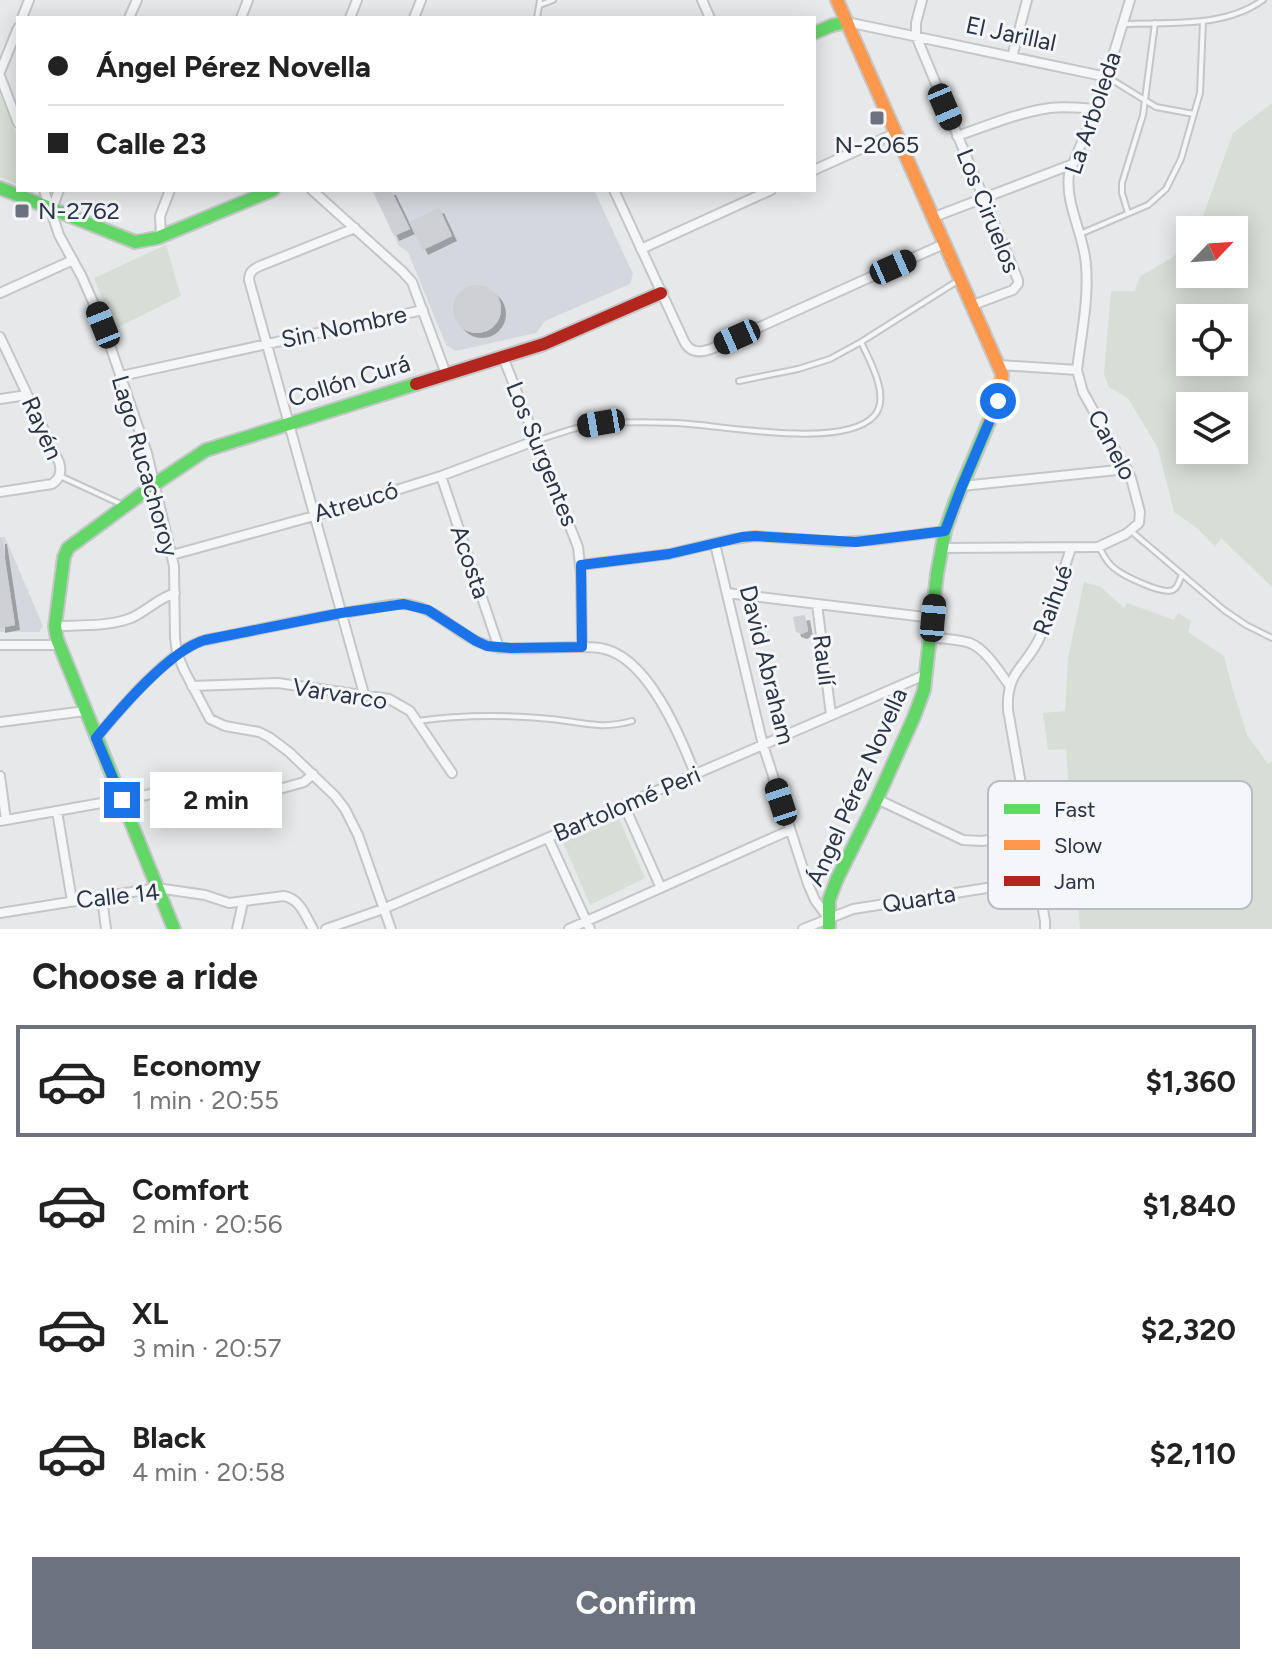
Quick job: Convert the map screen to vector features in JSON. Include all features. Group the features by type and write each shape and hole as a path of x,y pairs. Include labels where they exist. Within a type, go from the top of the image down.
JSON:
{"street":[{"name":"Ángel Pérez Novella","path":"828,924 829,900 837,879 920,703 927,674 937,574 945,531 1003,383 999,365 973,305 837,0"},
{"path":"916,36 922,0"},
{"path":"1012,57 1027,0"},
{"name":"La Arboleda","path":"1077,370 1087,278 1084,249 1068,184 1107,77 1130,0"},
{"name":"El Jarillal","path":"816,32 847,22 1107,77"},
{"path":"16,33 0,74 16,118"},
{"name":"Los Ciruelos","path":"916,36 1018,280 1016,287 973,305"},
{"path":"957,136 1048,108 1095,109"},
{"path":"816,169 896,133"},
{"path":"934,217 1073,164"},
{"path":"0,188 127,241 142,242 268,192"},
{"name":"Lago Rucachoroy","path":"45,192 59,235 95,307 141,436 172,555 177,653 192,686 206,712 217,723 259,732 279,743 335,796 358,835 391,929"},
{"path":"51,210 58,192"},
{"path":"161,236 160,216 169,192"},
{"path":"314,192 407,276 415,289 446,374"},
{"path":"615,192 686,345 696,352 711,349 946,243"},
{"path":"641,249 767,192"},
{"name":"Sin Nombre","path":"355,228 260,266 249,275 364,694"},
{"path":"0,293 73,260"},
{"name":"Collón Curá","path":"55,626 64,557 68,548 206,450 559,338 661,293"},
{"name":"Sin Nombre","path":"121,376 423,310"},
{"name":"Rayén","path":"0,337 59,462 60,476"},
{"name":"Los Surgentes","path":"503,357 575,537 581,565 582,647"},
{"path":"999,365 1077,370"},
{"name":"Canelo","path":"1077,370 1083,392 1127,469 1140,517 1139,523 1131,531"},
{"path":"0,399 27,395"},
{"name":"Atreucó","path":"172,555 314,516 441,476 537,440"},
{"path":"962,486 1127,469"},
{"path":"0,492 52,484 60,476"},
{"name":"Acosta","path":"441,476 499,648"},
{"path":"581,565 669,554 755,536 856,542 945,531"},
{"path":"941,548 1098,547 1131,531"},
{"name":"David Abraham","path":"715,544 763,745 811,892 828,924"},
{"name":"Raihué","path":"1010,686 1042,633 1071,548"},
{"path":"174,929 59,645 55,626 117,622 133,617 160,598 175,593"},
{"path":"727,593 933,618"},
{"path":"96,738 119,710 177,653 191,645 341,613 404,604 428,610 476,641 499,648 582,647 610,650 621,655 638,670 676,727 695,774"},
{"name":"Raulí","path":"817,604 831,715"},
{"path":"931,637 975,646 1010,686 1008,710 1021,781"},
{"path":"0,645 59,645"},
{"name":"Bartolomé Peri","path":"326,929 383,909 927,674"},
{"name":"Varvarco","path":"192,686 278,683 389,699 410,711 452,773"},
{"path":"0,722 85,711"},
{"path":"0,776 3,820 208,784 283,788 304,782 313,774"},
{"path":"877,799 963,840 988,840"},
{"path":"624,805 661,888"},
{"path":"57,811 72,901"},
{"path":"569,929 588,925 661,888 790,830"},
{"path":"548,838 588,925"},
{"name":"Calle 14","path":"0,913 157,888 205,895 229,903 284,896 293,898 313,929"},
{"name":"Quarta","path":"803,929 828,924 860,908 988,888"},
{"path":"102,898 106,929"},
{"path":"237,929 243,902"},
{"path":"1042,909 1045,929"}],"lane":[{"path":"540,3 553,0"},
{"path":"1123,24 1203,21 1235,15 1263,0"},
{"path":"1080,234 1148,205 1166,189 1181,159 1200,93 1203,21"},
{"path":"1128,213 1122,183 1145,101 1155,23"},
{"path":"1107,77 1166,110 1194,114"},
{"path":"739,381 815,365 845,352 961,278"},
{"path":"537,440 601,423 679,423 811,434 847,430 864,424 875,415 880,405 880,389 861,342"},
{"path":"60,476 125,506"},
{"path":"1131,531 1235,618 1272,638"},
{"path":"1098,547 1112,567 1136,582 1172,590 1182,574"},
{"path":"418,721 457,716 550,719 602,726 632,721"}],"shaded area":[{"path":"0,94 16,134 16,184 0,177"},
{"path":"1272,103 1272,587 1221,538 1215,547 1197,528 1174,512 1158,448 1128,398 1109,387 1104,374 1111,291 1135,291 1140,276 1176,254 1176,288 1248,288 1248,216 1203,216 1233,133"},
{"path":"373,192 595,192 633,274 630,284 545,321 536,333 456,351 446,345 408,252 399,246"},
{"path":"166,245 181,296 115,329 94,278"},
{"path":"0,537 5,537 43,626 39,632 0,632"},
{"path":"1084,582 1101,587 1124,608 1127,603 1174,620 1178,613 1191,621 1188,632 1224,656 1247,735 1268,764 1272,762 1272,929 1080,929 1078,909 1252,909 1252,781 1068,781 1066,749 1048,750 1043,713 1065,711 1068,658"},
{"path":"619,819 645,878 590,905 563,842"}],"building":[{"path":"392,192 410,229 394,236 374,193"},
{"path":"439,208 452,236 423,250 409,222"},
{"path":"477,285 494,292 501,309 494,326 477,333 460,326 453,309 460,292"},
{"path":"0,539 15,625 0,628"},
{"path":"805,615 808,631 802,634 796,632 793,617"}],"traffic: fast":[{"path":"816,32 847,22"},
{"path":"0,188 135,242 157,238 268,192"},
{"path":"174,929 57,639 55,626 64,557 68,548 206,450 416,384"},
{"path":"829,929 829,900 837,879 877,799 924,690 945,531 989,422"}],"traffic: slow":[{"path":"837,0 1002,374 1001,392 989,422"}],"traffic: jam":[{"path":"416,384 544,344 661,293"}],"place":[{"name":"N-2065","path":"877,118"},
{"name":"N-2762","path":"22,211"}],"route":[{"path":"122,800 96,738 119,710 177,653 191,645 341,613 404,604 428,610 487,646 582,647 581,565 669,554 742,537 856,542 945,531 998,401"}]}
